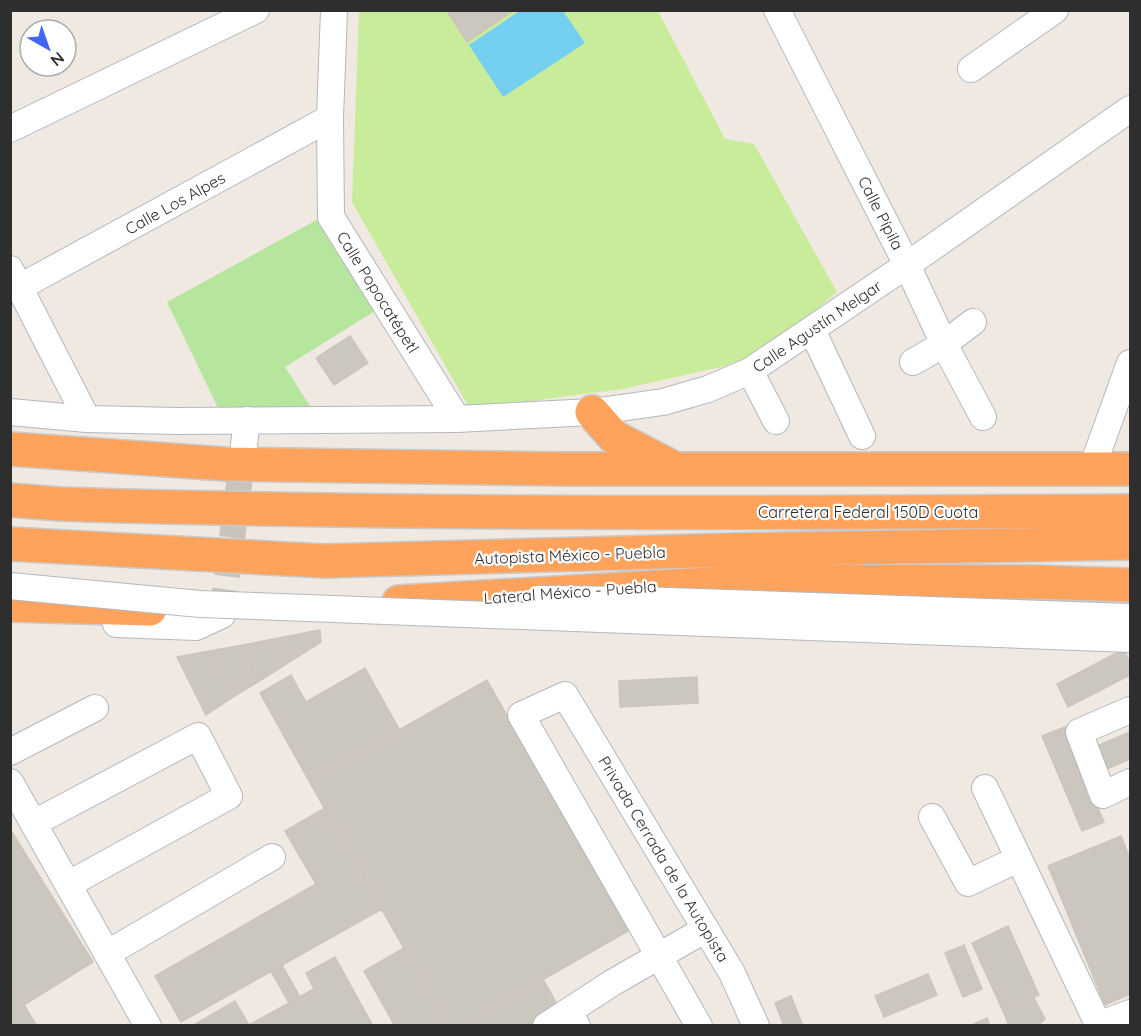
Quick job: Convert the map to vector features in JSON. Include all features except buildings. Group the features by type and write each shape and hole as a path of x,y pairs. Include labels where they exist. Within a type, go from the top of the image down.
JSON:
{"highway":[{"path":"592,412 614,437 674,468"},
{"path":"10,449 225,464 564,469 1131,469"},
{"name":"Carretera Federal 150D Cuota","path":"10,500 60,504 276,510 605,514 1131,511"},
{"name":"Autopista México - Puebla","path":"10,544 324,561 734,550 1129,543"},
{"name":"Lateral México - Puebla","path":"10,605 182,610 435,601 760,580 1131,585"}],"street":[{"path":"10,129 256,10"},
{"name":"Calle Popocatépetl","path":"333,10 330,118 331,217 457,419"},
{"name":"Calle Pípila","path":"777,10 907,265 944,344 983,417"},
{"path":"971,69 1055,10"},
{"name":"Calle Agustín Melgar","path":"10,412 245,433 592,412 663,402 708,389 750,371 1131,109"},
{"name":"Calle Los Alpes","path":"15,278 330,118"},
{"path":"15,278 87,419"},
{"path":"913,362 944,344 973,322"},
{"path":"812,330 862,436"},
{"path":"1092,468 1131,363"},
{"path":"750,371 776,421"},
{"path":"10,575 196,593 639,600 1131,617"},
{"path":"10,586 200,604 1131,639"},
{"path":"10,620 196,627 222,615"},
{"name":"Privada Cerrada de la Autopista","path":"658,956 521,715 565,695 732,973 756,1026"},
{"path":"10,752 95,708"},
{"path":"1131,710 1079,732 1102,795 1131,782"},
{"path":"34,823 198,736 229,796 69,884"},
{"path":"10,782 148,1026"},
{"path":"985,788 1097,1025 1131,1013"},
{"path":"932,817 968,883 1018,859"},
{"path":"108,953 272,857"},
{"path":"546,1026 574,1018 612,982 706,928"},
{"path":"658,956 698,1025"}],"green space":[{"path":"359,11 663,11 659,13 725,139 754,144 837,292 793,329 748,357 725,366 622,389 470,409 352,202"},
{"path":"322,217 378,309 285,367 312,409 219,410 167,302"}],"water":[{"path":"521,10 563,11 585,43 503,97 469,45"}],"tunnel":[{"path":"222,615 244,446"}]}
